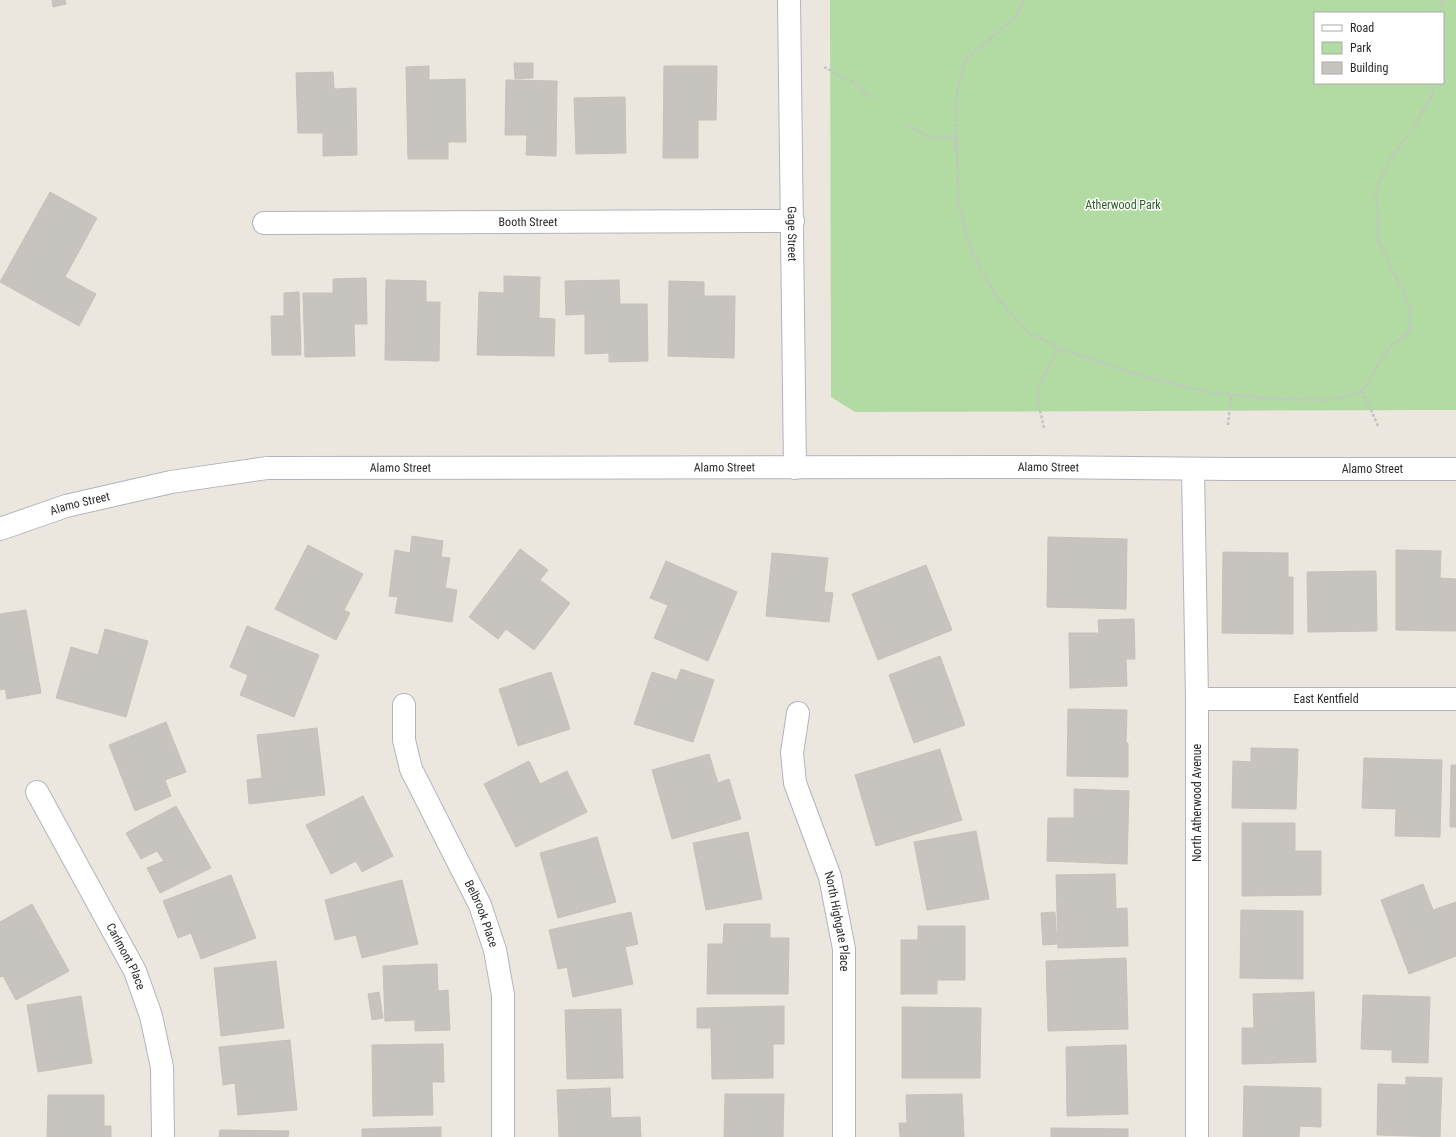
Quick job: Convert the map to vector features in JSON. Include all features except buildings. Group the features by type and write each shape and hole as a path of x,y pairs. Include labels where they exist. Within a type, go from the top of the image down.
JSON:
{"street":[{"name":"Gage Street","path":"789,0 795,468"},
{"name":"Booth Street","path":"264,223 793,221"},
{"name":"Alamo Street","path":"0,529 66,506 163,484 267,468 1034,467 1193,469 1456,469"},
{"name":"North Atherwood Avenue","path":"1193,469 1197,699 1197,1137"},
{"name":"East Kentfield","path":"1197,699 1456,699"},
{"name":"Belbrook Place","path":"404,705 404,740 411,769 480,905 495,950 503,995 503,1137"},
{"name":"North Highgate Place","path":"798,713 792,753 795,783 830,877 844,949 844,1137"},
{"name":"Carlmont Place","path":"37,792 135,971 151,1016 162,1067 163,1137"}],"path":[{"path":"1023,0 1018,14 965,60 957,92 956,141 958,203 972,252 996,296 1025,330 1059,348 1135,374 1208,392 1274,399 1330,400 1363,391 1386,350 1409,332 1410,307 1379,242 1376,191 1388,162 1414,127 1432,95 1434,84"},
{"path":"1440,12 1443,0"},
{"path":"824,67 853,82 871,98"},
{"path":"908,125 931,138 956,137"},
{"path":"956,137 956,141 956,151 956,137"},
{"path":"1044,428 1037,398 1040,383 1059,348"},
{"path":"1363,391 1378,426"},
{"path":"1228,425 1231,395"}],"green space":[{"name":"Atherwood Park","path":"830,0 1456,0 1456,410 855,412 831,397"}]}
